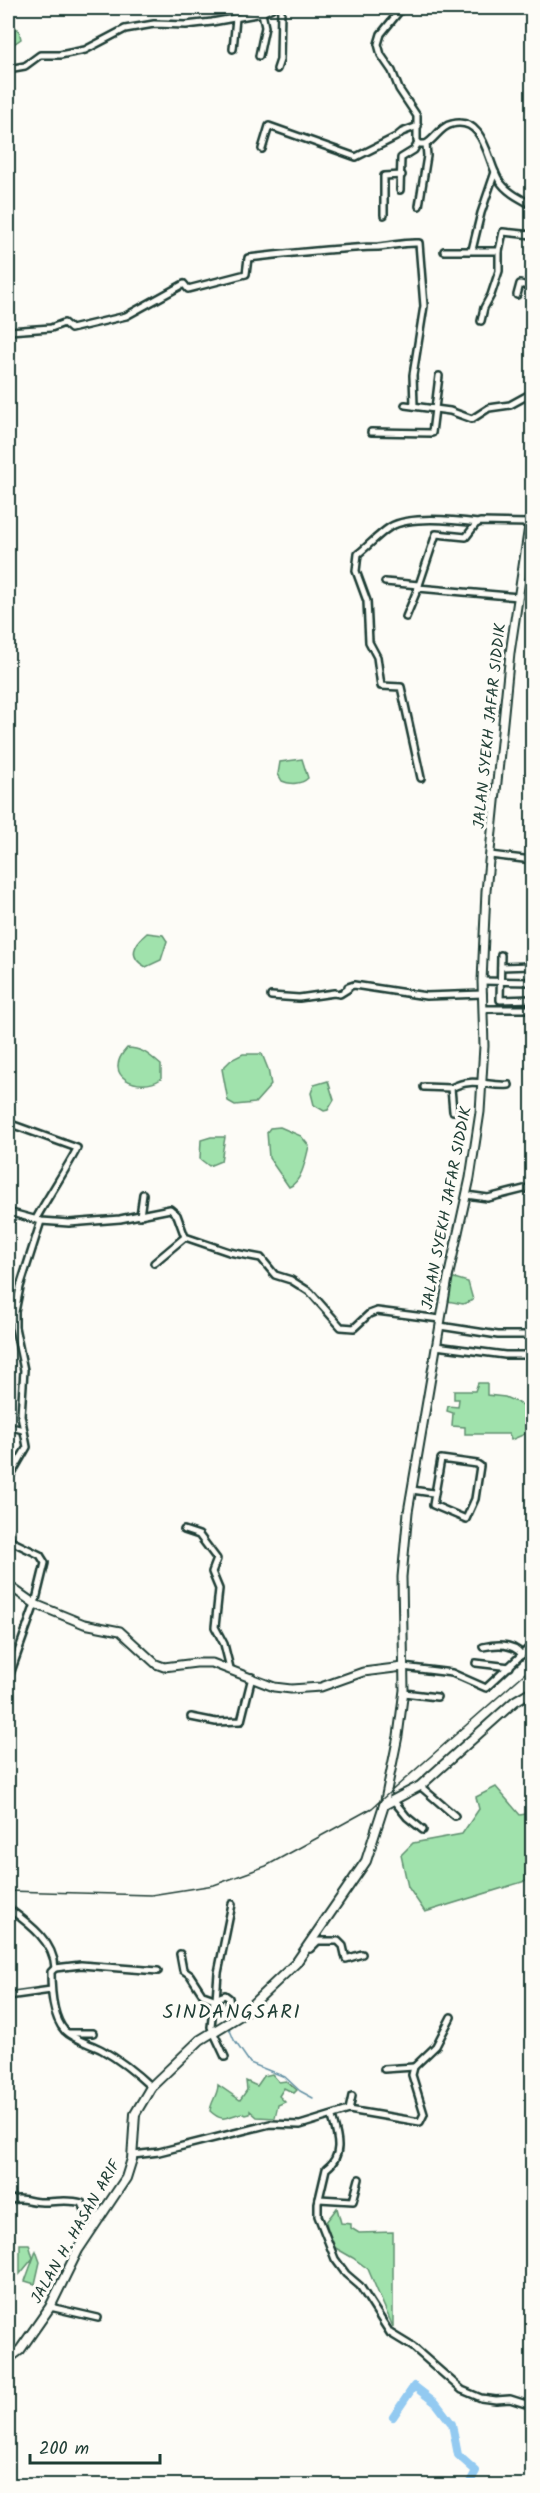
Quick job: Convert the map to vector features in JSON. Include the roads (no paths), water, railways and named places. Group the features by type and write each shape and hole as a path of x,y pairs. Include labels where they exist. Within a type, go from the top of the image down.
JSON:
{"main road":[{"name":"JALAN SYEKH JAFAR SIDDIK","path":"384,1805 404,1693 403,1556 412,1490 440,1322 478,1129 483,1082 482,981 485,900 510,653 531,525 532,506"},
{"path":"8,1585 35,1605 84,1624 120,1631 160,1666 203,1663 230,1668 274,1687 312,1688 363,1672 403,1667"},
{"path":"384,1805 420,1786 504,1710 532,1690"},
{"name":"JALAN H. HASAN ARIF","path":"8,2359 20,2350 50,2307 78,2250 126,2178 133,2156 135,2114 147,2083 212,2028 229,2023 296,1963 366,1861 384,1805"}],"street":[{"path":"8,69 25,66 40,55 60,56 85,50 124,29 154,24 186,25 236,18 262,13 272,8"},
{"path":"278,69 281,8"},
{"path":"400,190 402,158 414,150 418,143 417,116 399,89 391,68 381,55 378,44 381,34 402,8"},
{"path":"259,56 265,27 262,13"},
{"path":"232,49 236,18"},
{"path":"426,144 442,129 452,124 468,126 482,138 503,186 532,206"},
{"path":"262,149 269,126 356,157 418,126"},
{"path":"418,143 426,144"},
{"path":"419,206 427,156 426,144"},
{"path":"472,250 481,213 495,172"},
{"path":"384,215 384,176 402,174"},
{"path":"481,321 499,270 499,251 503,232 532,235"},
{"path":"8,325 9,331 49,328 64,323 70,329 124,316 183,284 188,289 246,274 248,258 339,248 380,247 404,242 419,243 424,306 414,368 414,406"},
{"path":"444,251 499,251"},
{"path":"517,295 520,284 532,287"},
{"path":"371,432 432,433 438,375"},
{"path":"405,405 473,418 487,409 510,405 532,393"},
{"path":"421,778 402,687 381,686 377,657 369,642 367,601 356,571 358,554 390,527 404,522 443,520 531,525"},
{"path":"406,617 436,534 466,537 478,523"},
{"path":"385,582 519,597"},
{"path":"490,855 532,860"},
{"path":"501,955 500,1000 532,999"},
{"path":"520,982 521,966"},
{"path":"501,968 532,966"},
{"path":"482,981 532,982"},
{"path":"271,996 299,998 340,994 354,985 426,996 483,994"},
{"path":"483,1009 532,1009"},
{"path":"424,1088 451,1088 466,1082 509,1085"},
{"path":"451,1088 453,1111"},
{"path":"8,1124 76,1148 75,1156 46,1198 20,1287 15,1312 15,1327 24,1370 21,1415 27,1447 8,1480"},
{"path":"466,1195 488,1198 532,1187"},
{"path":"140,1216 143,1194"},
{"path":"8,1212 39,1220 77,1223 140,1216 164,1209 173,1210 180,1220 185,1237"},
{"path":"185,1237 229,1252 261,1258 275,1275 291,1280 310,1292 341,1326 354,1328 377,1311 498,1335 532,1335"},
{"path":"154,1263 185,1237"},
{"path":"436,1346 505,1355 532,1355"},
{"path":"8,1426 23,1430"},
{"path":"441,1460 479,1465 475,1499 467,1519 434,1507 434,1493 441,1460"},
{"path":"412,1490 434,1493"},
{"path":"8,1530 11,1541 40,1555 45,1563 35,1605 8,1680"},
{"path":"184,1530 199,1535 217,1559 212,1570 219,1589 215,1623 226,1650 230,1668"},
{"path":"403,1667 452,1673 486,1688 532,1645"},
{"path":"483,1647 511,1646 522,1655"},
{"path":"476,1663 510,1667"},
{"path":"191,1717 216,1722 240,1722 252,1677"},
{"path":"404,1693 437,1697"},
{"path":"420,1786 455,1816"},
{"path":"394,1801 407,1817 423,1830"},
{"path":"225,2056 212,2028 218,1973 232,1904"},
{"path":"8,1908 34,1928 53,1954 55,1968"},
{"path":"296,1963 318,1941 342,1943 346,1959 362,1954"},
{"path":"180,1953 183,1969 190,1975 203,1995 215,2000"},
{"path":"147,2083 104,2052 67,2033 60,2022 51,1990 51,1972 55,1968 81,1965 158,1971"},
{"path":"8,1996 51,1990"},
{"path":"215,2000 222,1995 228,1997 229,2023"},
{"path":"133,2156 159,2152 270,2124 300,2125 349,2110 420,2122 424,2114 412,2075 414,2067 436,2046 451,2017"},
{"path":"67,2033 93,2032"},
{"path":"384,2069 414,2067"},
{"path":"349,2110 352,2096"},
{"path":"332,2117 339,2150 331,2165 326,2169 319,2199 318,2216 335,2259 346,2274 360,2286 390,2333 413,2347 462,2390 481,2398 510,2399 532,2406"},
{"path":"319,2199 353,2201 359,2179"},
{"path":"8,2200 17,2198 39,2202 70,2200 82,2203 85,2210 100,2218"},
{"path":"50,2307 98,2318"}],"waterway":[{"path":"224,1998 228,2005"},
{"path":"227,2020 228,2010"},
{"path":"229,2028 234,2040 250,2063 285,2077 300,2091 313,2098"},
{"path":"393,2417 414,2386 436,2403 452,2424 458,2455 476,2471 468,2486"}],"railway":[{"path":"8,1891 151,1895 214,1885 266,1866 372,1808 532,1667"}],"district":[{"name":"SINDANGSARI","path":"232,2013"}]}
